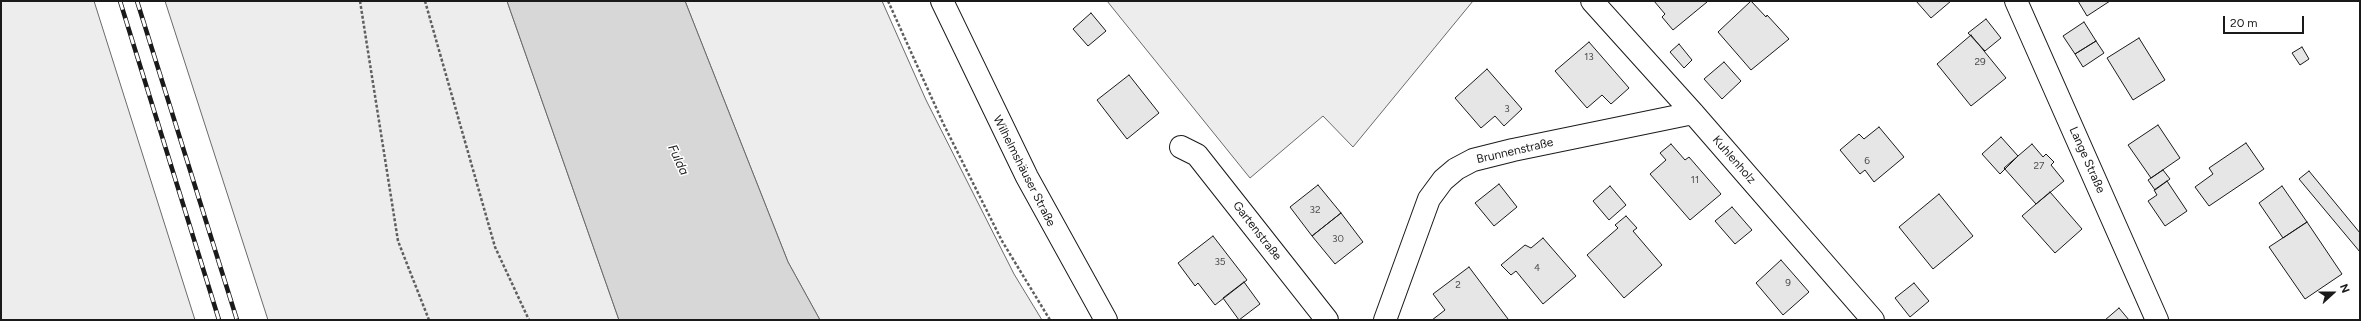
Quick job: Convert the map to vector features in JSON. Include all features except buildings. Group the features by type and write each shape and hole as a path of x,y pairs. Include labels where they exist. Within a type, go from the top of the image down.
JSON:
{"street":[{"name":"Kuhlenholz","path":"1592,1 1693,113 1873,320"},
{"name":"Lange Straße","path":"2016,1 2157,320"},
{"name":"Wilhelmshäuser Straße","path":"946,10 1027,177 1106,320"},
{"name":"Brunnenstraße","path":"1385,320 1429,199 1443,180 1456,170 1472,160 1693,113"},
{"name":"Gartenstraße","path":"1181,147 1197,156 1327,320"}],"path":[{"path":"360,1 398,241 430,320"},
{"path":"425,1 495,247 529,320"},
{"path":"888,1 943,123 1002,241 1050,320"}],"shaded area":[{"path":"1,1 94,1 195,320 1,320"},
{"path":"165,1 507,1 619,320 268,320"},
{"path":"685,1 882,1 926,100 1014,274 1042,320 820,320 788,262"},
{"path":"1107,1 1473,1 1353,147 1323,116 1250,178"}],"water":[{"name":"Fulda","path":"507,1 685,1 788,262 820,320 619,320"}],"railway":[{"path":"120,1 219,320"},
{"path":"137,1 237,320"}]}
